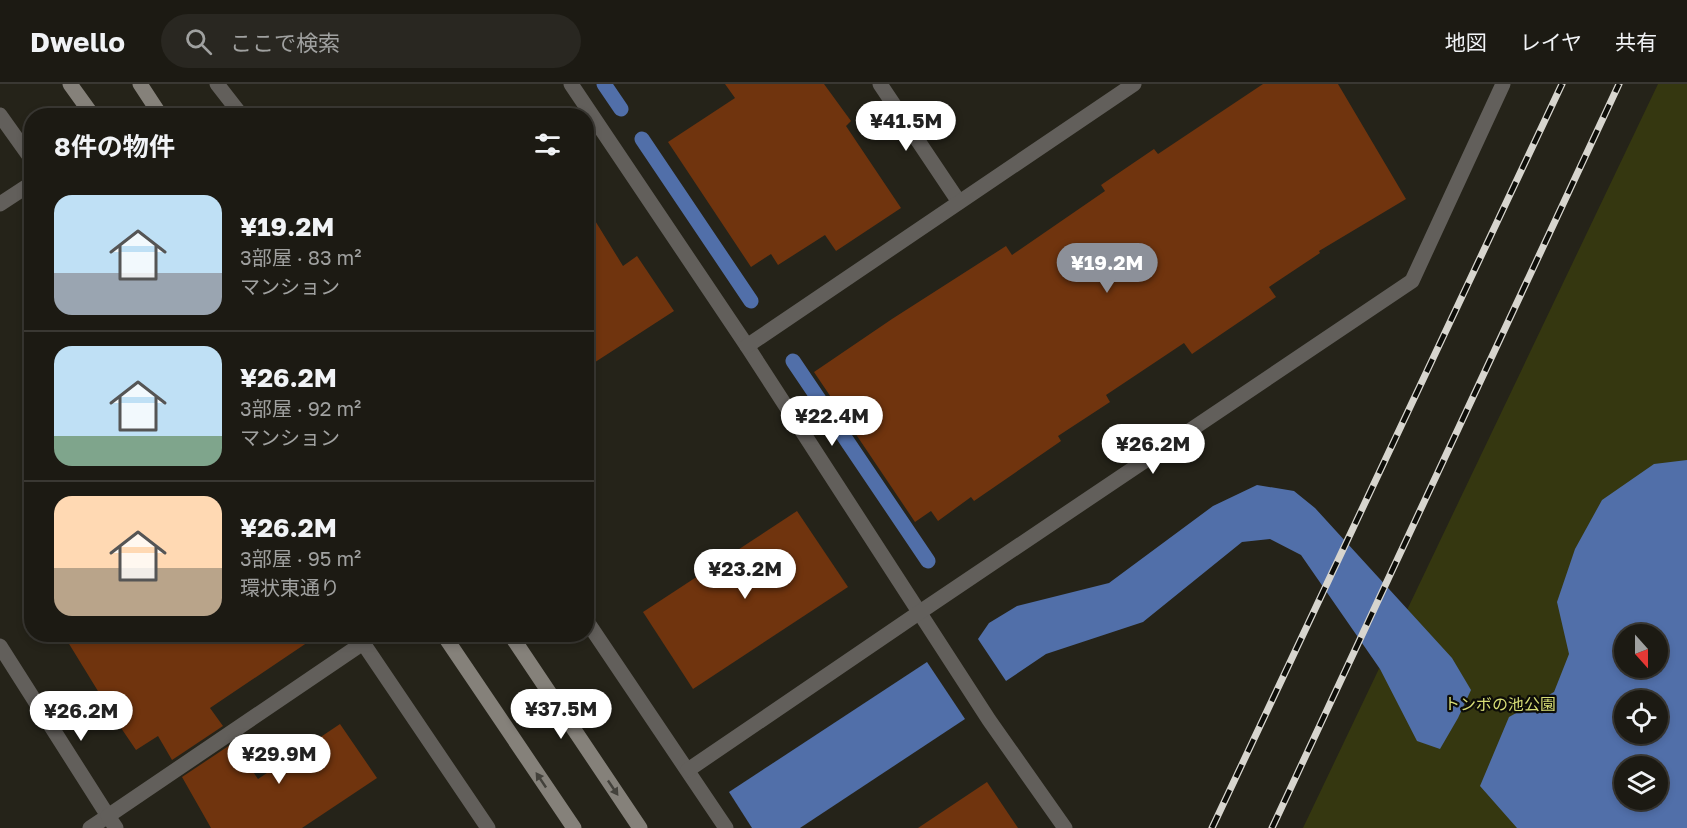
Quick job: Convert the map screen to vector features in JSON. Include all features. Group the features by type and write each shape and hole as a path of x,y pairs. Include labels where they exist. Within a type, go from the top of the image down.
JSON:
{"main road":[{"path":"70,84 87,108"},
{"path":"140,84 155,108"},
{"path":"448,642 574,828"},
{"path":"515,642 640,828"}],"street":[{"path":"218,84 236,108"},
{"path":"571,84 587,108"},
{"path":"880,84 959,202"},
{"path":"747,346 1134,84"},
{"path":"688,770 1412,281 1503,84"},
{"path":"0,115 24,149"},
{"path":"594,118 747,346 989,720 1065,828"},
{"path":"0,204 24,188"},
{"path":"594,632 726,828"},
{"path":"90,828 112,822 356,642"},
{"path":"362,642 488,828"},
{"path":"0,646 112,822"}],"green space":[{"name":"トンボの池公園","path":"1658,84 1687,84 1687,828 1303,828"}],"water":[{"path":"1687,460 1687,828 1517,828 1480,786 1509,717 1554,692 1569,654 1557,602 1575,549 1602,500 1654,464"},
{"path":"1257,485 1294,491 1315,508 1452,658 1471,690 1440,749 1417,741 1380,669 1301,555 1270,539 1242,542 1143,622 1046,654 1006,681 978,639 989,623 1017,606 1109,583 1213,506"},
{"path":"927,662 965,719 800,828 752,828 729,792"}],"building":[{"path":"725,84 824,84 851,121 846,126 901,208 836,251 825,235 778,265 771,254 751,267 668,142 735,98"},
{"path":"1263,84 1338,84 1406,199 1319,251 1320,253 1269,287 1276,297 1192,354 1184,343 1106,395 1110,402 1058,436 1061,441 974,501 971,497 938,521 931,511 915,522 814,372 1006,246 1012,255 1105,191 1101,185 1154,149 1158,154"},
{"path":"594,219 623,266 637,256 674,311 594,363"},
{"path":"797,511 848,587 693,689 643,612"},
{"path":"68,642 308,642 210,708 223,726 172,760 158,736 136,750"},
{"path":"340,724 377,778 302,828 211,828 182,777 233,743 258,779"},
{"path":"987,782 1018,828 918,828"}],"waterway":[{"path":"604,84 621,109"},
{"path":"642,139 751,301"},
{"path":"793,361 928,561"}],"railway":[{"path":"1212,828 1562,84"},
{"path":"1272,828 1619,84"}]}
